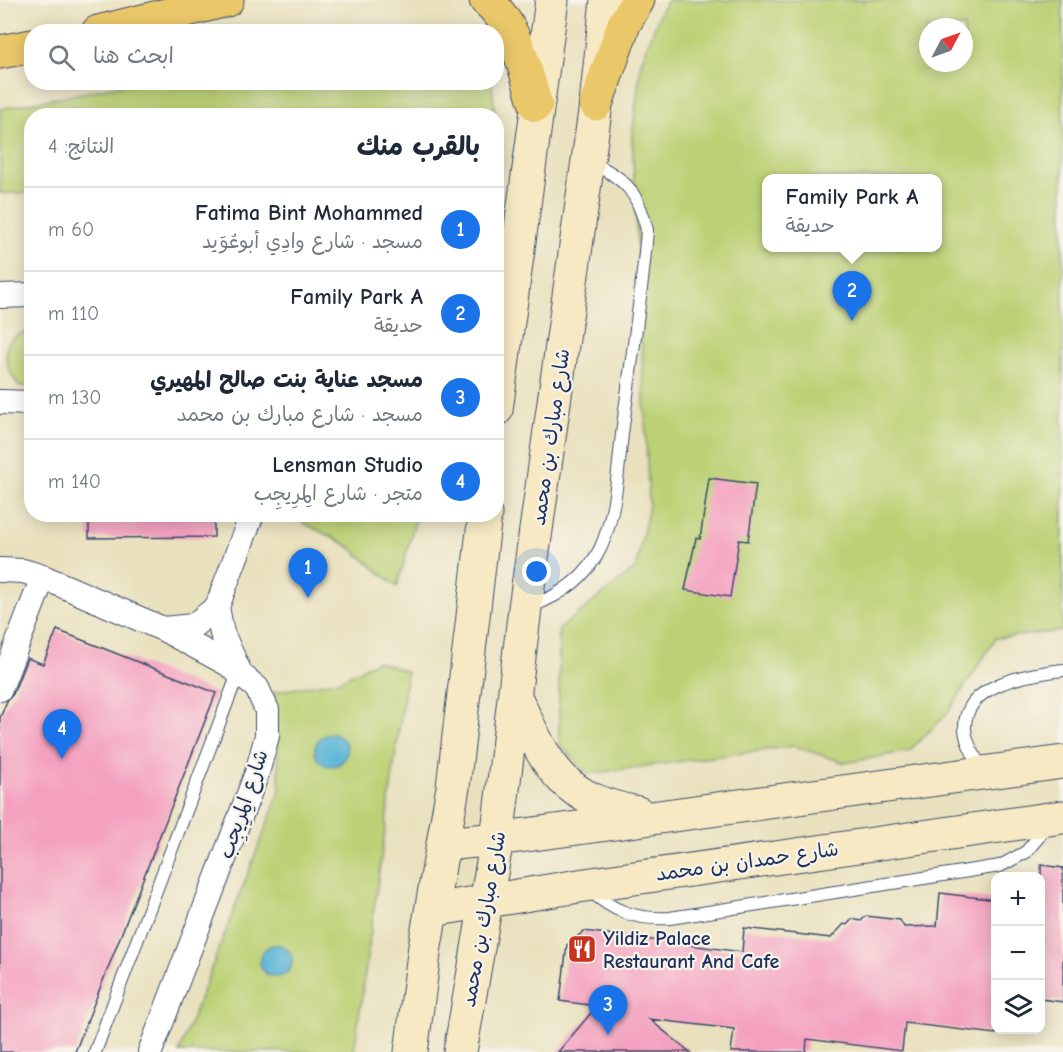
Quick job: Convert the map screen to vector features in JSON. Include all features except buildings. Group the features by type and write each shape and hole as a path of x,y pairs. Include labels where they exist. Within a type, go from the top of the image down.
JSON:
{"highway":[{"path":"121,24 162,10 227,0"},
{"path":"486,0 505,20 513,34 536,105"},
{"path":"596,104 624,24 638,0"},
{"path":"0,52 24,48"}],"main road":[{"path":"504,296 508,246 536,105 552,0"},
{"name":"شارع مبارك بن محمد","path":"460,1052 497,839 516,699 525,608 589,162 606,0"},
{"path":"411,1052 453,787 483,522"},
{"path":"516,699 548,763 573,790 591,801 657,816"},
{"path":"444,844 497,839 1063,762"},
{"name":"شارع حمدان بن محمد","path":"432,910 585,885 1058,817"}],"street":[{"path":"0,296 24,295"},
{"path":"0,402 24,403"},
{"path":"163,629 193,626 217,607 249,522"},
{"name":"شارع المِرِيجِب","path":"0,570 23,571 44,577 163,629 239,671 264,698 268,721 265,744 257,772 150,1052"},
{"path":"0,689 44,577"},
{"path":"217,607 222,633 239,671"}],"lane":[{"path":"525,608 562,592 577,580 600,548 611,511 622,437 647,230 641,207 628,187 611,171 589,162"},
{"path":"984,772 967,739 966,717 971,706 992,688 1005,682 1063,670"},
{"path":"95,1052 239,671"},
{"path":"585,885 615,909 633,916 670,918 1000,866 1026,852 1058,817"}],"green space":[{"path":"668,0 1063,0 1063,631 996,638 947,714 909,751 845,763 794,746 587,774 559,743 559,629 636,568 649,505 632,137 641,63 660,12"},
{"path":"97,90 493,90 494,108 24,108 24,193 0,193 0,109"},
{"path":"24,333 24,386 19,386 13,377 6,358 9,343"},
{"path":"302,522 415,522 397,587 347,545"},
{"path":"377,661 407,672 354,1052 179,1052 280,791 274,692 341,680"}],"water":[{"path":"331,734 342,739 347,750 342,761 331,766 320,761 315,750 320,739"},
{"path":"276,945 287,950 292,961 287,972 276,977 265,972 260,961 265,950"}],"place":[{"name":"Family Park A","path":"852,321"},
{"name":"Fatima Bint Mohammed","path":"308,598"},
{"name":"Lensman Studio","path":"62,759"},
{"name":"Yildiz Palace Restaurant And Cafe","path":"582,949"},
{"name":"مسجد عناية بنت صالح المهيري","path":"608,1035"}]}
